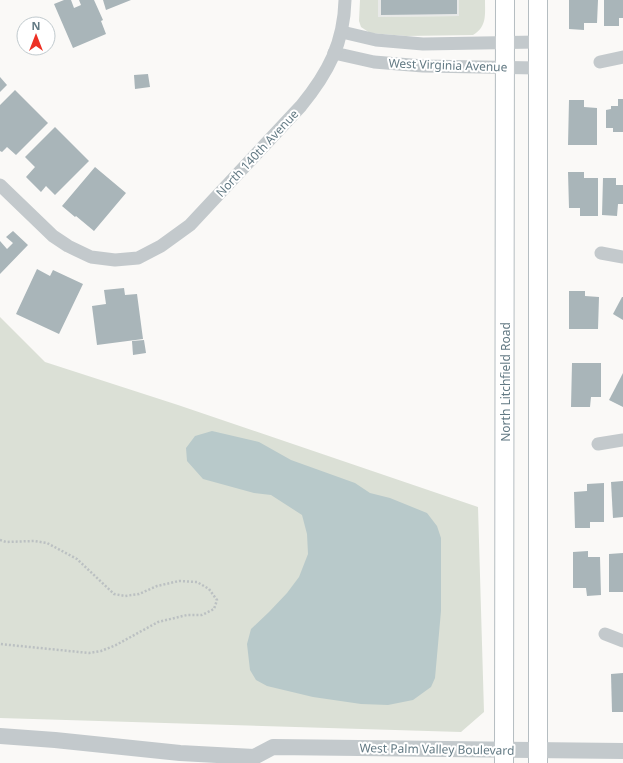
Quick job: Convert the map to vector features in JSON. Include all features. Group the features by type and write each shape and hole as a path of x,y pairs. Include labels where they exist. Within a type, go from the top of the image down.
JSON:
{"main road":[{"name":"North Litchfield Road","path":"504,756 505,0"},
{"path":"537,757 538,0"}],"street":[{"name":"North 140th Avenue","path":"0,185 52,236 68,246 91,257 116,260 138,258 161,246 190,225 316,88 327,70 342,32 345,16 345,0"},
{"name":"West Virginia Avenue","path":"342,32 376,40 423,44 538,42"},
{"name":"West Virginia Avenue","path":"334,53 374,62 423,66 538,68"},
{"path":"600,62 623,57"},
{"path":"602,253 623,257"},
{"path":"598,444 623,440"},
{"path":"605,634 623,641"},
{"name":"West Palm Valley Boulevard","path":"0,736 258,760 273,747 537,757 623,750"}],"path":[{"path":"0,540 6,542 34,541 47,543 77,559 114,594 125,596 139,594 157,586 185,581 197,582 209,589 217,600 214,609 202,615 187,615 158,622 102,651 89,653 0,644"}],"shaded area":[{"path":"360,0 378,0 378,17 459,16 459,0 485,0 484,20 481,28 473,35 406,36 370,33 361,27 359,21"},
{"path":"378,0 459,0 459,16 378,17"},
{"path":"0,317 45,362 178,405 478,507 484,712 461,732 0,718"},
{"path":"212,431 259,442 291,460 355,483 370,493 390,498 427,513 437,526 441,538 441,611 435,678 431,687 413,700 388,705 361,704 313,697 267,686 256,680 250,670 247,644 251,629 287,593 299,577 308,554 307,534 302,515 271,495 254,493 203,479 187,461 186,448 195,436"}],"building":[{"path":"64,0 71,0 74,8 81,5 79,0 94,0 103,20 101,21 106,34 73,48 54,4"},
{"path":"103,0 131,0 106,10"},
{"path":"381,0 457,0 457,14 381,15"},
{"path":"569,0 598,0 597,23 584,23 584,30 569,29"},
{"path":"604,0 623,0 623,18 619,18 619,26 604,26"},
{"path":"148,74 150,87 135,89 134,75"},
{"path":"0,77 7,85 0,92"},
{"path":"15,90 48,123 16,155 7,147 2,152 0,151 0,105"},
{"path":"618,99 623,99 623,132 613,132 613,128 606,128 606,110 611,109 611,106 618,106"},
{"path":"569,100 584,100 584,107 597,108 597,145 568,145"},
{"path":"55,127 89,161 55,195 46,186 41,192 26,177 35,167 25,157"},
{"path":"95,167 126,193 94,231 62,206"},
{"path":"568,172 584,172 584,178 598,178 598,216 580,216 580,208 569,208"},
{"path":"603,178 616,178 616,185 623,185 623,204 618,204 617,216 602,215"},
{"path":"13,231 28,245 0,274 0,241 7,249 13,243 6,237"},
{"path":"37,269 50,276 53,270 83,284 59,334 16,314"},
{"path":"124,288 125,295 137,294 143,339 97,345 92,306 106,304 104,290"},
{"path":"569,291 585,291 585,296 599,297 598,329 569,329"},
{"path":"623,297 623,320 613,314"},
{"path":"144,340 146,353 133,355 132,341"},
{"path":"572,363 601,363 601,397 591,397 590,407 571,407"},
{"path":"623,373 623,407 609,400"},
{"path":"623,481 623,517 613,518 611,482"},
{"path":"604,483 604,522 590,522 590,528 575,528 574,492 587,491 587,484"},
{"path":"588,551 588,557 600,557 601,595 587,596 586,588 573,588 573,552"},
{"path":"623,553 623,592 609,592 609,554"},
{"path":"623,673 623,712 612,712 611,674"}]}
